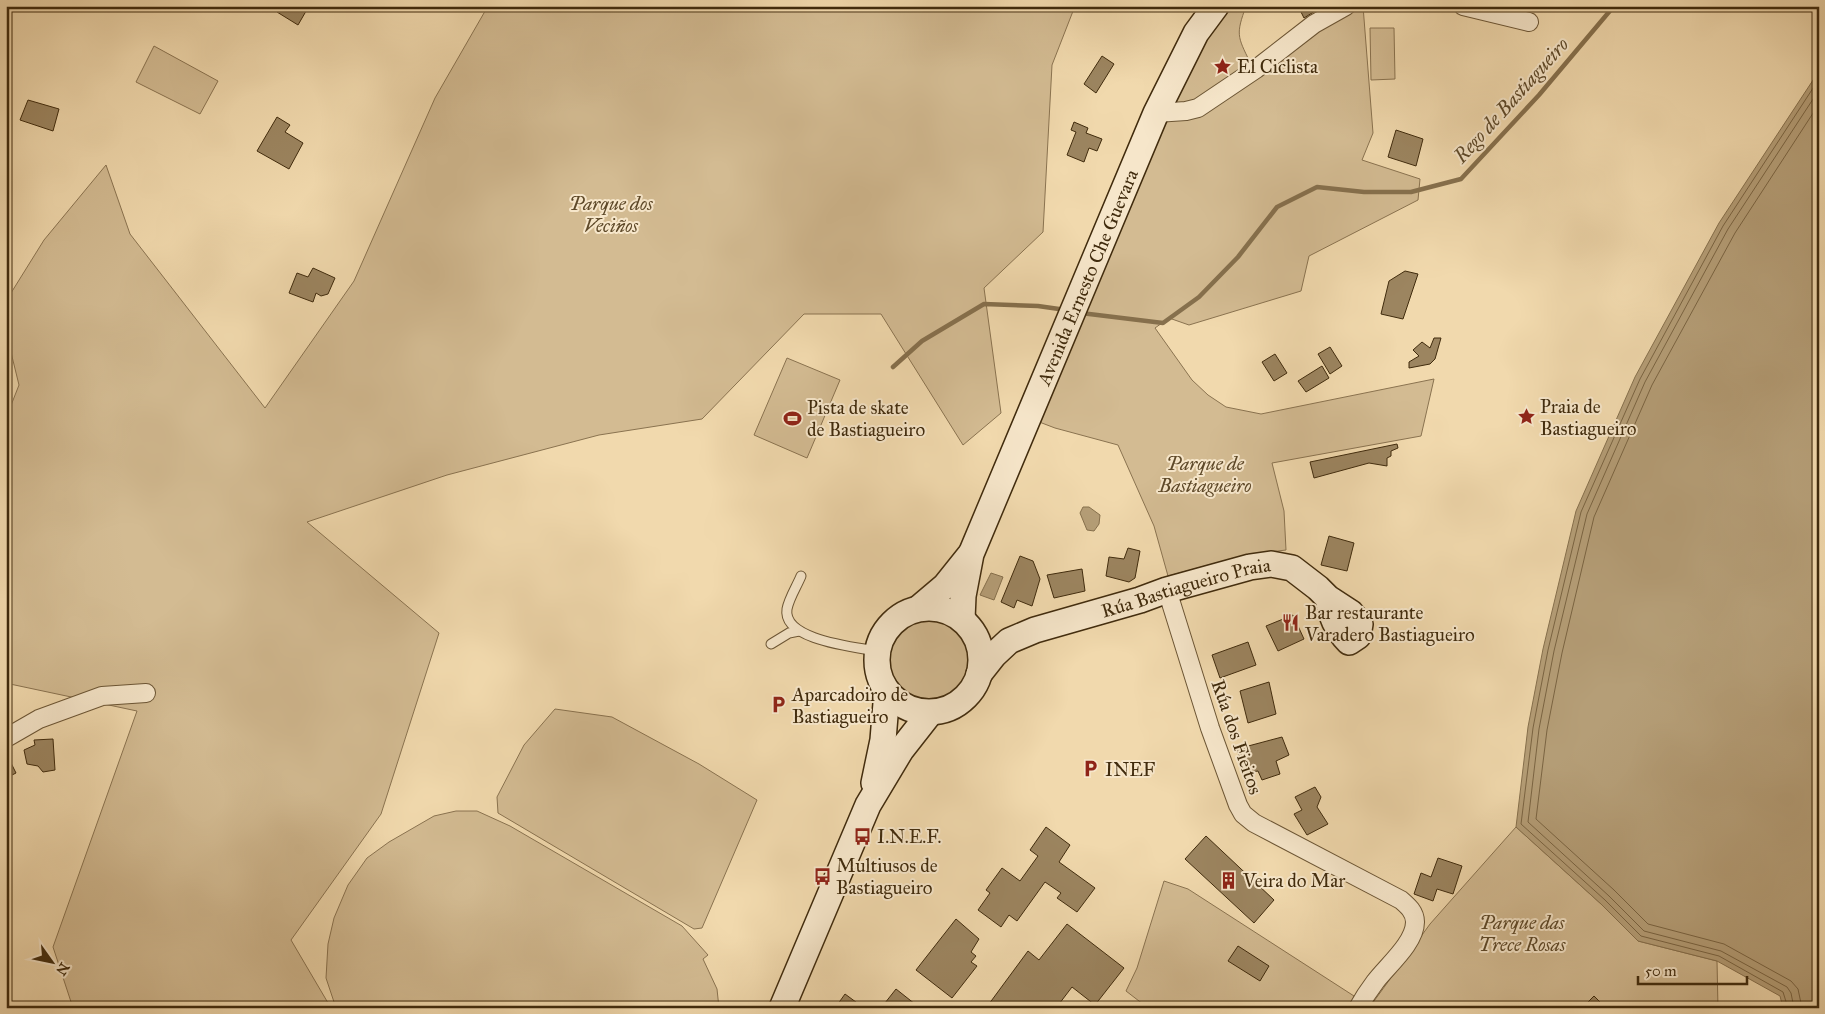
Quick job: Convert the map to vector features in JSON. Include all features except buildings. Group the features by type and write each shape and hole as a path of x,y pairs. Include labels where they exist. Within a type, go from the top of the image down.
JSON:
{"main road":[{"name":"Avenida Ernesto Che Guevara","path":"967,624 963,596 970,554 1156,113 1196,33 1216,6"},
{"name":"Avenida Ernesto Che Guevara","path":"920,608 945,586 970,554"},
{"name":"Rúa Bastiagueiro Praia","path":"1035,630 1140,600 1167,590 1250,567 1271,564 1292,568 1328,598"},
{"path":"868,805 883,740 887,692 876,659 876,651 884,632 904,614 920,608 940,608 985,632 1035,630"},
{"path":"967,624 979,645 979,674"},
{"path":"887,692 904,707 930,712 947,709 966,697 979,674 1008,641 1035,630"},
{"path":"782,1008 868,805 901,750 930,712"}],"street":[{"path":"1156,113 1186,111 1198,108 1256,69 1314,24 1346,6"},
{"path":"1463,6 1492,9 1529,22"},
{"name":"Rúa dos Fieitos","path":"1167,590 1210,728 1243,814 1254,823 1401,900 1410,907 1415,922 1413,932 1407,944 1374,982 1358,1008"},
{"path":"6,738 39,720 102,696 146,693"}],"lane":[{"path":"801,576 787,609 789,620 799,631 810,636 876,651"},
{"path":"771,644 789,633 799,631"}],"green space":[{"name":"Parque dos Veciños","path":"488,6 1075,6 1052,65 1043,232 984,288 1001,413 963,445 881,314 804,314 702,419 599,435 447,475 307,522 439,633 381,814 291,940 331,1008 73,1008 53,947 137,711 10,684 6,686 6,418 19,385 6,332 6,301 44,240 106,165 130,234 265,408 354,281 435,98"},
{"name":"Parque de Bastiagueiro","path":"1227,6 1246,6 1239,35 1250,62 1328,6 1363,6 1373,133 1362,160 1420,179 1418,200 1309,256 1301,291 1189,325 1169,318 1155,328 1192,380 1208,395 1226,407 1261,414 1434,379 1421,436 1272,463 1284,511 1286,550 1246,555 1168,576 1154,526 1118,445 1055,428 1034,420 1163,119 1199,48"},
{"path":"1370,28 1394,28 1395,79 1371,80"},
{"path":"154,46 218,81 200,114 136,82"},
{"name":"Pista de skate de Bastiagueiro","path":"787,358 840,380 807,458 754,435"},
{"path":"929,615 946,619 960,628 969,642 973,659 969,676 960,690 946,699 929,703 912,699 898,690 889,676 885,659 889,642 898,628 912,619"},
{"path":"555,709 612,717 699,764 757,800 702,928 694,929 498,813 497,797 524,745"},
{"path":"456,811 477,811 510,826 682,926 708,955 703,959 717,989 719,1008 336,1008 326,978 328,944 334,918 348,885 367,858 389,842 434,816"},
{"name":"Parque das Trece Rosas","path":"1516,827 1601,904 1638,941 1717,961 1718,1008 1369,1008 1430,924"},
{"path":"1164,881 1188,889 1354,996 1350,1008 1148,1008 1126,991 1137,968"}],"water":[{"path":"1819,71 1819,1008 1783,1008 1780,996 1717,961 1638,941 1601,904 1516,827 1528,727 1543,649 1576,511 1635,377 1719,223"},
{"path":"1083,507 1089,507 1100,515 1099,524 1094,531 1087,530 1080,513"},
{"path":"991,573 1003,577 994,600 980,595"}],"waterway":[{"name":"Rego de Bastiagueiro","path":"1081,313 1163,323 1199,297 1238,257 1277,207 1317,187 1364,192 1411,192 1461,179 1539,95 1614,6"},
{"name":"Rego de Bastiagueiro","path":"893,367 922,341 984,304 1038,306 1066,310"}],"place":[{"name":"El Ciclista","path":"1223,66"},
{"name":"Praia de Bastiagueiro","path":"1526,417"},
{"name":"Pista de skate de Bastiagueiro","path":"793,418"},
{"name":"Bar restaurante Varadero Bastiagueiro","path":"1291,623"},
{"name":"Aparcadoiro de Bastiagueiro","path":"778,705"},
{"name":"INEF","path":"1091,769"},
{"name":"I.N.E.F.","path":"863,836"},
{"name":"Multiusos de Bastiagueiro","path":"822,876"},
{"name":"Veira do Mar","path":"1229,880"}]}
